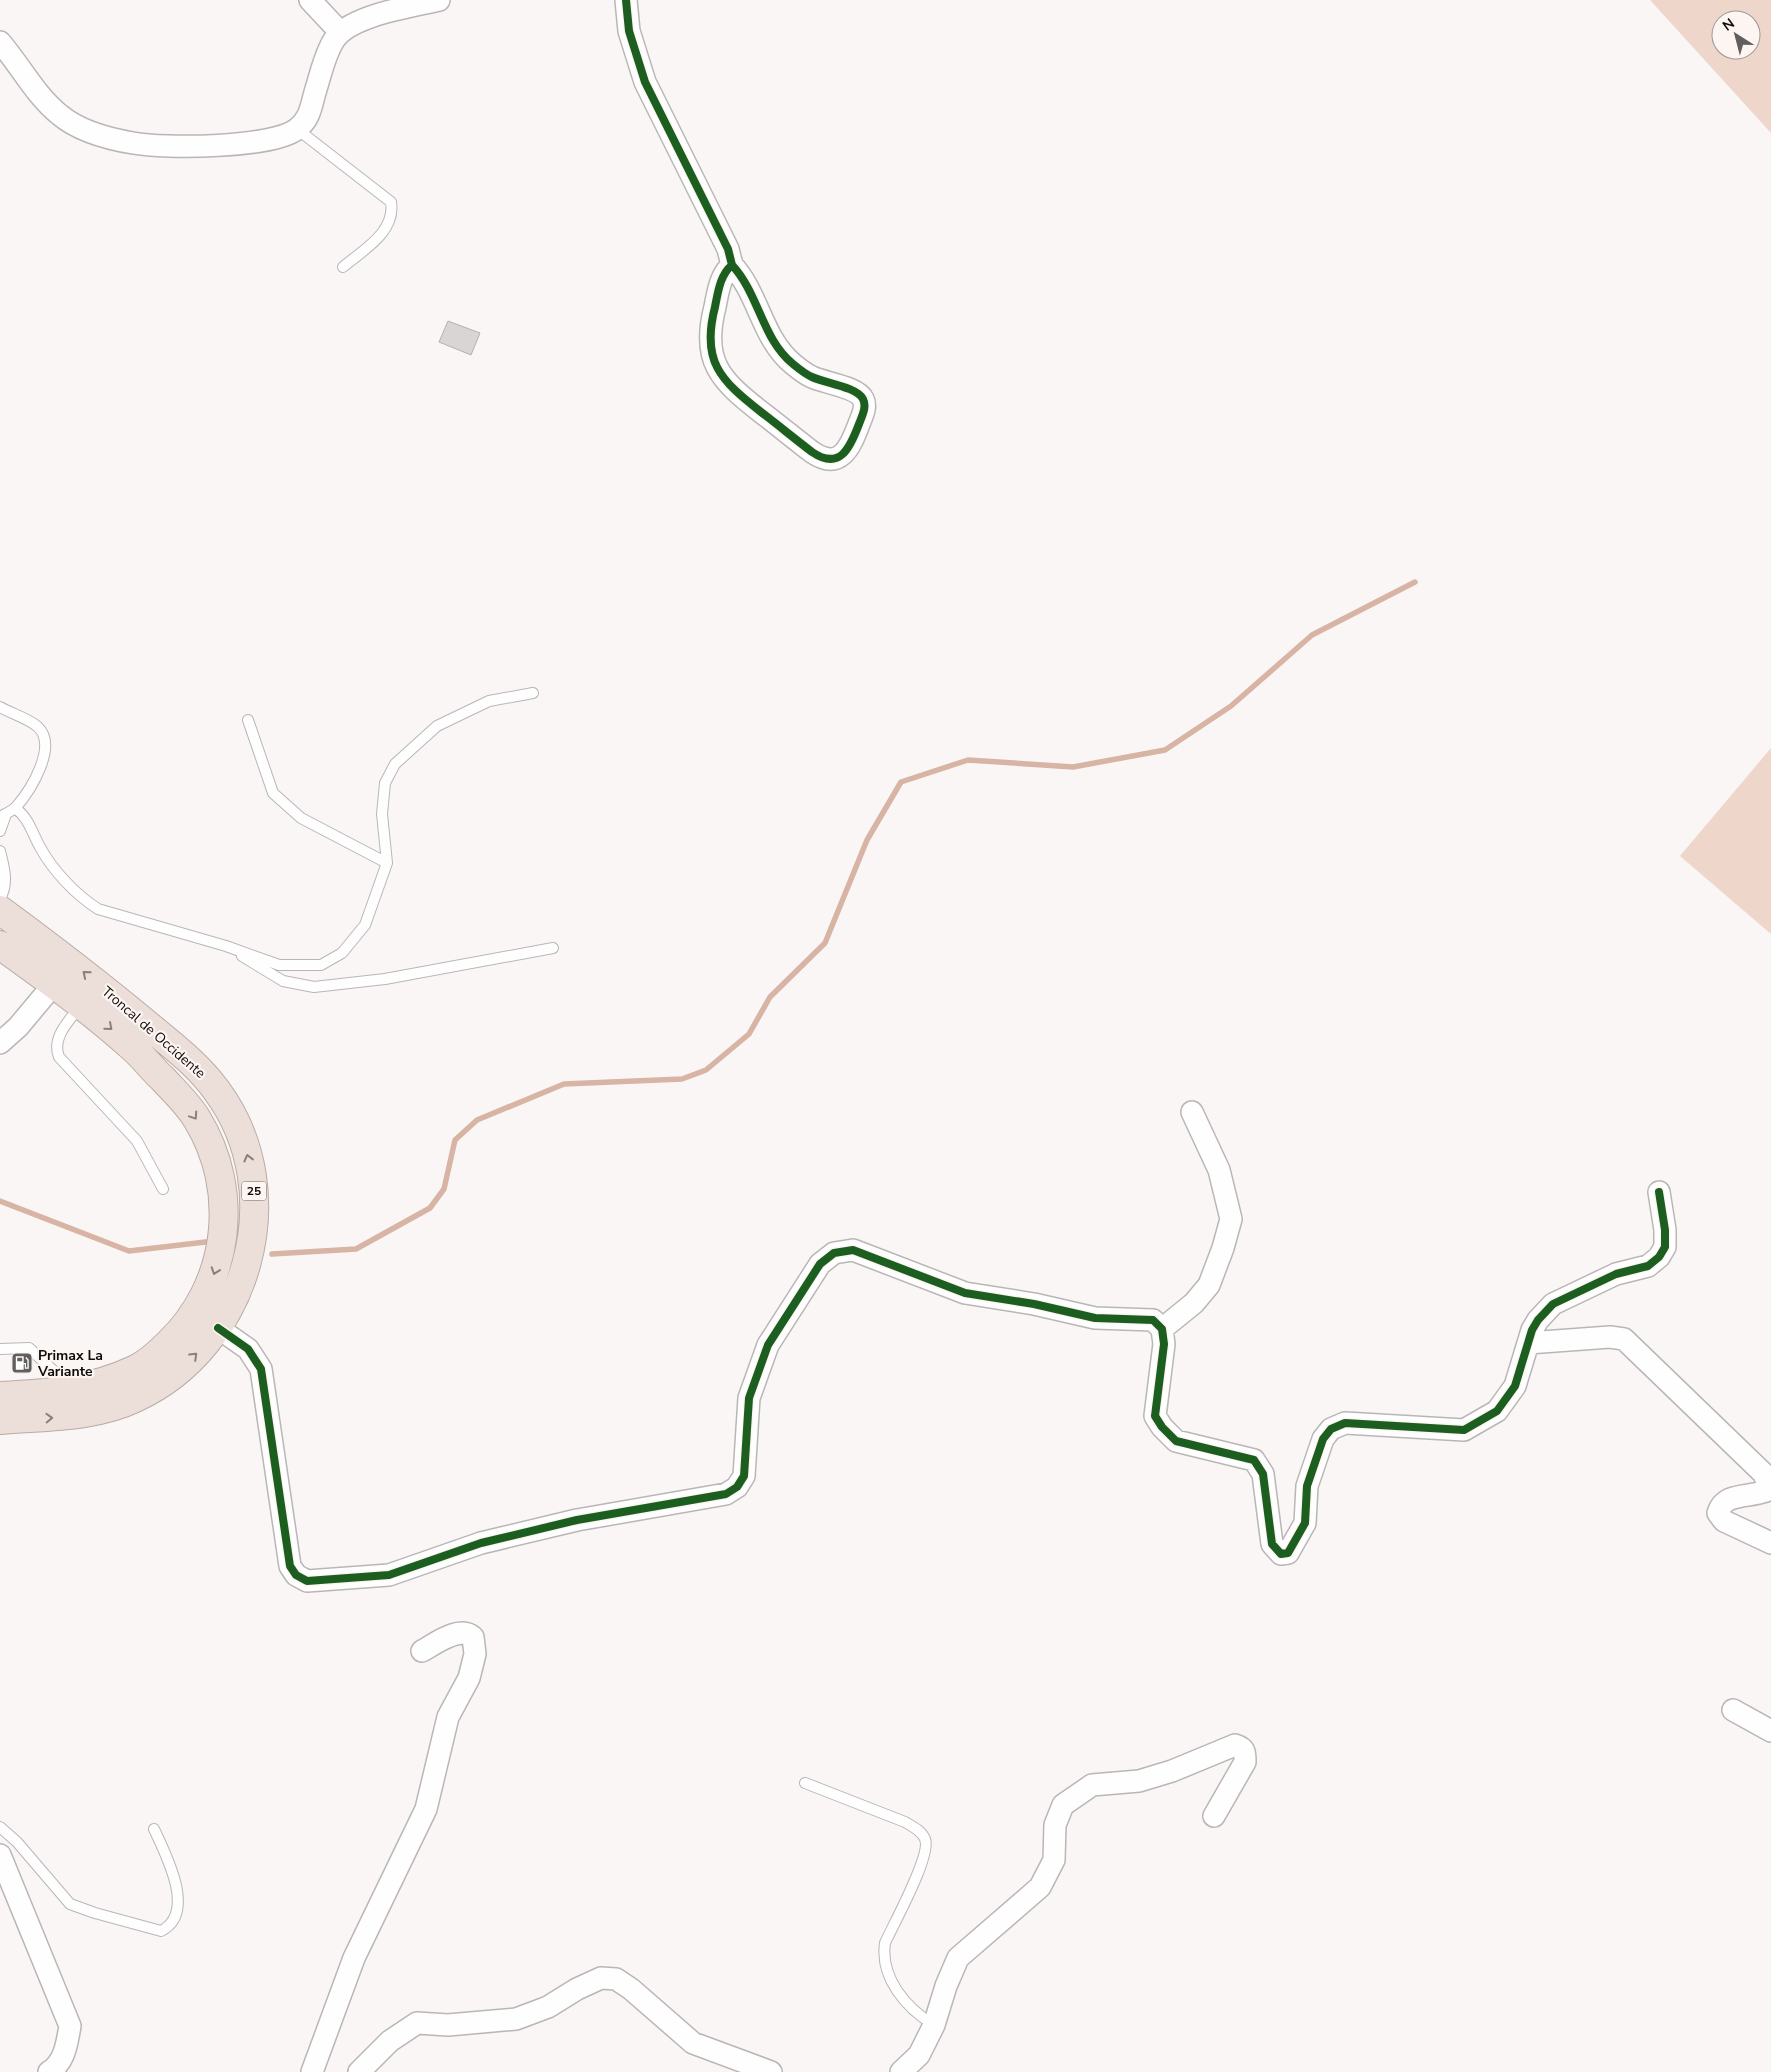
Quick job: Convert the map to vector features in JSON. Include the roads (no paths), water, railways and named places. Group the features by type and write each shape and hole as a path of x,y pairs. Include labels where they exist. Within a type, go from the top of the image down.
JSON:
{"highway":[{"name":"Troncal de Occidente","path":"0,910 73,963 196,1065 218,1091 229,1110 246,1150 251,1170 255,1219 253,1242 245,1272 235,1298 218,1328 202,1348 180,1370 136,1398 115,1407 58,1418 0,1420"},
{"name":"Troncal de Occidente","path":"0,945 81,1004 136,1050 181,1098 196,1118 215,1157 223,1191 224,1217 222,1243 216,1268 207,1292 194,1315 158,1353 137,1368 74,1390 0,1396"}],"street":[{"path":"310,0 340,32"},
{"path":"0,42 60,116 105,136 134,144 211,146 273,138 297,129 311,113 328,52 340,32 382,14 439,0"},
{"path":"626,0 629,31 645,82 721,231 732,265 750,292 773,341 791,362 812,377 852,390 860,394 864,400 865,408 850,447 841,456 833,460 817,455 732,390 720,375 713,359 710,342 710,323 723,276 732,265"},
{"path":"0,1042 18,1027 54,984"},
{"path":"1162,1329 1194,1303 1209,1285 1223,1248 1231,1219 1219,1170 1192,1112"},
{"path":"218,1328 248,1349 261,1369 290,1566 296,1575 307,1581 389,1575 481,1543 576,1520 726,1494 737,1488 744,1476 749,1398 768,1345 820,1264 834,1253 853,1250 965,1293 1034,1304 1095,1318 1153,1320 1162,1329 1164,1344 1155,1416 1162,1427 1176,1441 1254,1460 1263,1474 1272,1544 1280,1554 1288,1553 1294,1546 1305,1523 1306,1486 1322,1439 1330,1429 1345,1423 1464,1430 1497,1411 1515,1386 1528,1343 1538,1320 1553,1304 1616,1274 1648,1266 1659,1257 1665,1247 1665,1230 1659,1192"},
{"path":"1528,1343 1610,1337 1624,1339 1763,1473 1769,1485 1766,1491 1729,1498 1720,1504 1718,1513 1724,1521 1771,1543"},
{"path":"312,2072 354,1958 426,1809 448,1717 470,1678 475,1654 473,1637 468,1633 446,1638 422,1651"},
{"path":"1732,1710 1771,1731"},
{"path":"901,2072 919,2055 934,2026 946,1986 958,1958 1040,1887 1054,1860 1056,1825 1063,1805 1092,1784 1139,1781 1172,1771 1235,1745 1242,1747 1246,1752 1245,1762 1214,1816"},
{"path":"0,1855 70,2026 66,2051 55,2068 49,2072"},
{"path":"359,2072 390,2041 417,2023 448,2025 516,2019 548,2006 601,1978 616,1979 631,1989 693,2043 771,2072"}],"lane":[{"path":"297,129 391,202 393,211 382,235 343,266"},
{"path":"15,808 27,820 40,848 58,873 83,900 98,909 226,946 279,965 321,965 342,953 365,925 387,863 382,814 385,783 395,764 437,726 489,701 533,694"},
{"path":"0,708 40,728 45,741 46,753 40,768 15,808 3,816 0,831"},
{"path":"248,720 273,792 302,818 387,863"},
{"path":"0,850 5,875 5,889 0,899"},
{"path":"226,946 283,981 314,987 385,978 553,948"},
{"path":"81,1004 57,1040 56,1048 59,1057 137,1141 163,1189"},
{"path":"0,1349 29,1348 74,1390"},
{"path":"805,1783 905,1822 920,1831 926,1839 925,1856 885,1944 883,1957 885,1968 903,1998 934,2026"},
{"path":"0,1827 17,1842 70,1904 95,1913 161,1931 169,1927 176,1917 177,1883 154,1828"}],"waterway":[{"path":"272,1254 356,1249 430,1208 444,1189 455,1140 477,1120 564,1084 682,1079 706,1070 749,1034 770,997 825,943 867,840 901,782 968,760 1073,767 1165,750 1231,706 1312,635 1415,582"},
{"path":"0,1201 129,1251 214,1241"}],"place":[{"name":"Primax La Variante","path":"22,1363"}]}
